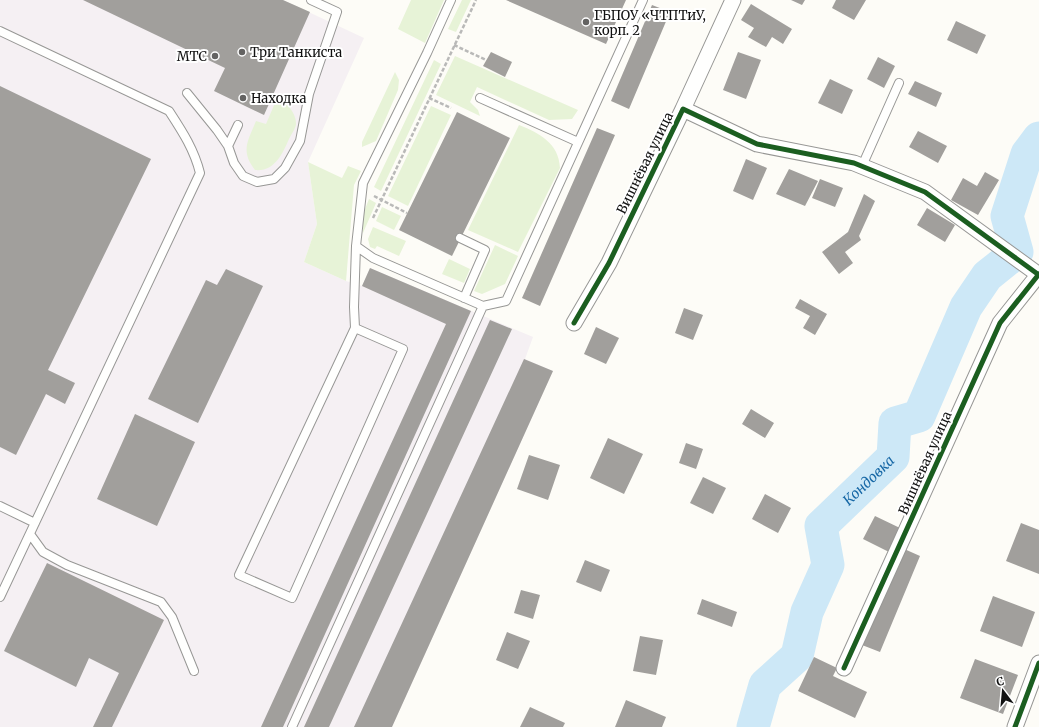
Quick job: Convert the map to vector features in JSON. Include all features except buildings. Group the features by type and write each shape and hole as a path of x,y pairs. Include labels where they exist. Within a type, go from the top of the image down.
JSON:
{"street":[{"name":"Вишнёвая улица","path":"574,323 609,263 683,109 733,0"},
{"name":"Вишнёвая улица","path":"683,109 757,144 862,166 925,192 1039,274 1000,323 844,668"},
{"path":"1015,727 1039,663"}],"lane":[{"path":"187,93 228,146 234,163 243,176 257,182 274,179 285,168 300,141 308,94 337,12 311,0"},
{"path":"355,328 403,349 292,598 239,575 355,328 354,307 356,246 363,183 427,53 451,0"},
{"path":"356,246 374,258 483,306 506,301 643,0"},
{"path":"0,30 169,111 186,136 196,158 200,173 0,597"},
{"path":"862,166 899,83"},
{"path":"480,98 578,142"},
{"path":"228,146 238,125"},
{"path":"460,238 485,250 464,298"},
{"path":"292,727 483,306"},
{"path":"0,506 35,523"},
{"path":"30,534 43,552 67,565 162,602 172,618 194,671"}],"path":[{"path":"370,225 476,0"},
{"path":"454,46 486,60"},
{"path":"429,98 450,108"},
{"path":"363,190 407,213"}],"shaded area":[{"path":"0,0 283,0 364,38 308,162 317,224 304,262 346,281 362,286 370,268 533,337 525,359 553,371 392,727 0,727"}],"green space":[{"path":"411,0 444,0 425,43 398,29"},
{"path":"462,0 471,0 456,32 448,29"},
{"path":"455,56 578,110 572,119 549,120 477,87 470,102 478,110 480,116 436,95"},
{"path":"434,60 441,64 381,191 374,187"},
{"path":"395,72 399,80 398,90 376,141 362,147 362,142"},
{"path":"278,96 293,112 296,125 283,151 276,161 267,168 255,170 248,157 248,140 256,121 266,124"},
{"path":"431,106 451,115 408,206 388,196"},
{"path":"519,125 547,140 556,152 559,159 560,168 518,252 468,230"},
{"path":"308,162 342,178 348,166 361,171 354,185 346,281 304,262 317,224"},
{"path":"369,199 376,203 363,233 363,214"},
{"path":"382,207 401,216 394,230 376,221"},
{"path":"373,227 406,241 399,256 377,246 375,249 370,247 368,239"},
{"path":"495,245 518,256 505,284 482,294 474,291"},
{"path":"449,259 470,269 464,283 442,274"}],"waterway":[{"name":"Кондовка","path":"753,727 765,685 797,656 807,612 828,565 821,526 893,457 895,423 919,416 966,307 987,276 1017,252 1007,216 1027,154 1039,138"}],"cycle path":[{"path":"574,323 609,263 683,109 757,144 854,163 925,192 1039,275"},
{"path":"844,668 1000,323 1039,274"},
{"path":"1015,727 1039,663"}],"place":[{"name":"ГБПОУ «ЧТПТиУ, корп. 2","path":"586,22"},
{"name":"Три Танкиста","path":"242,52"},
{"name":"МТС","path":"215,56"},
{"name":"Находка","path":"243,98"}]}
